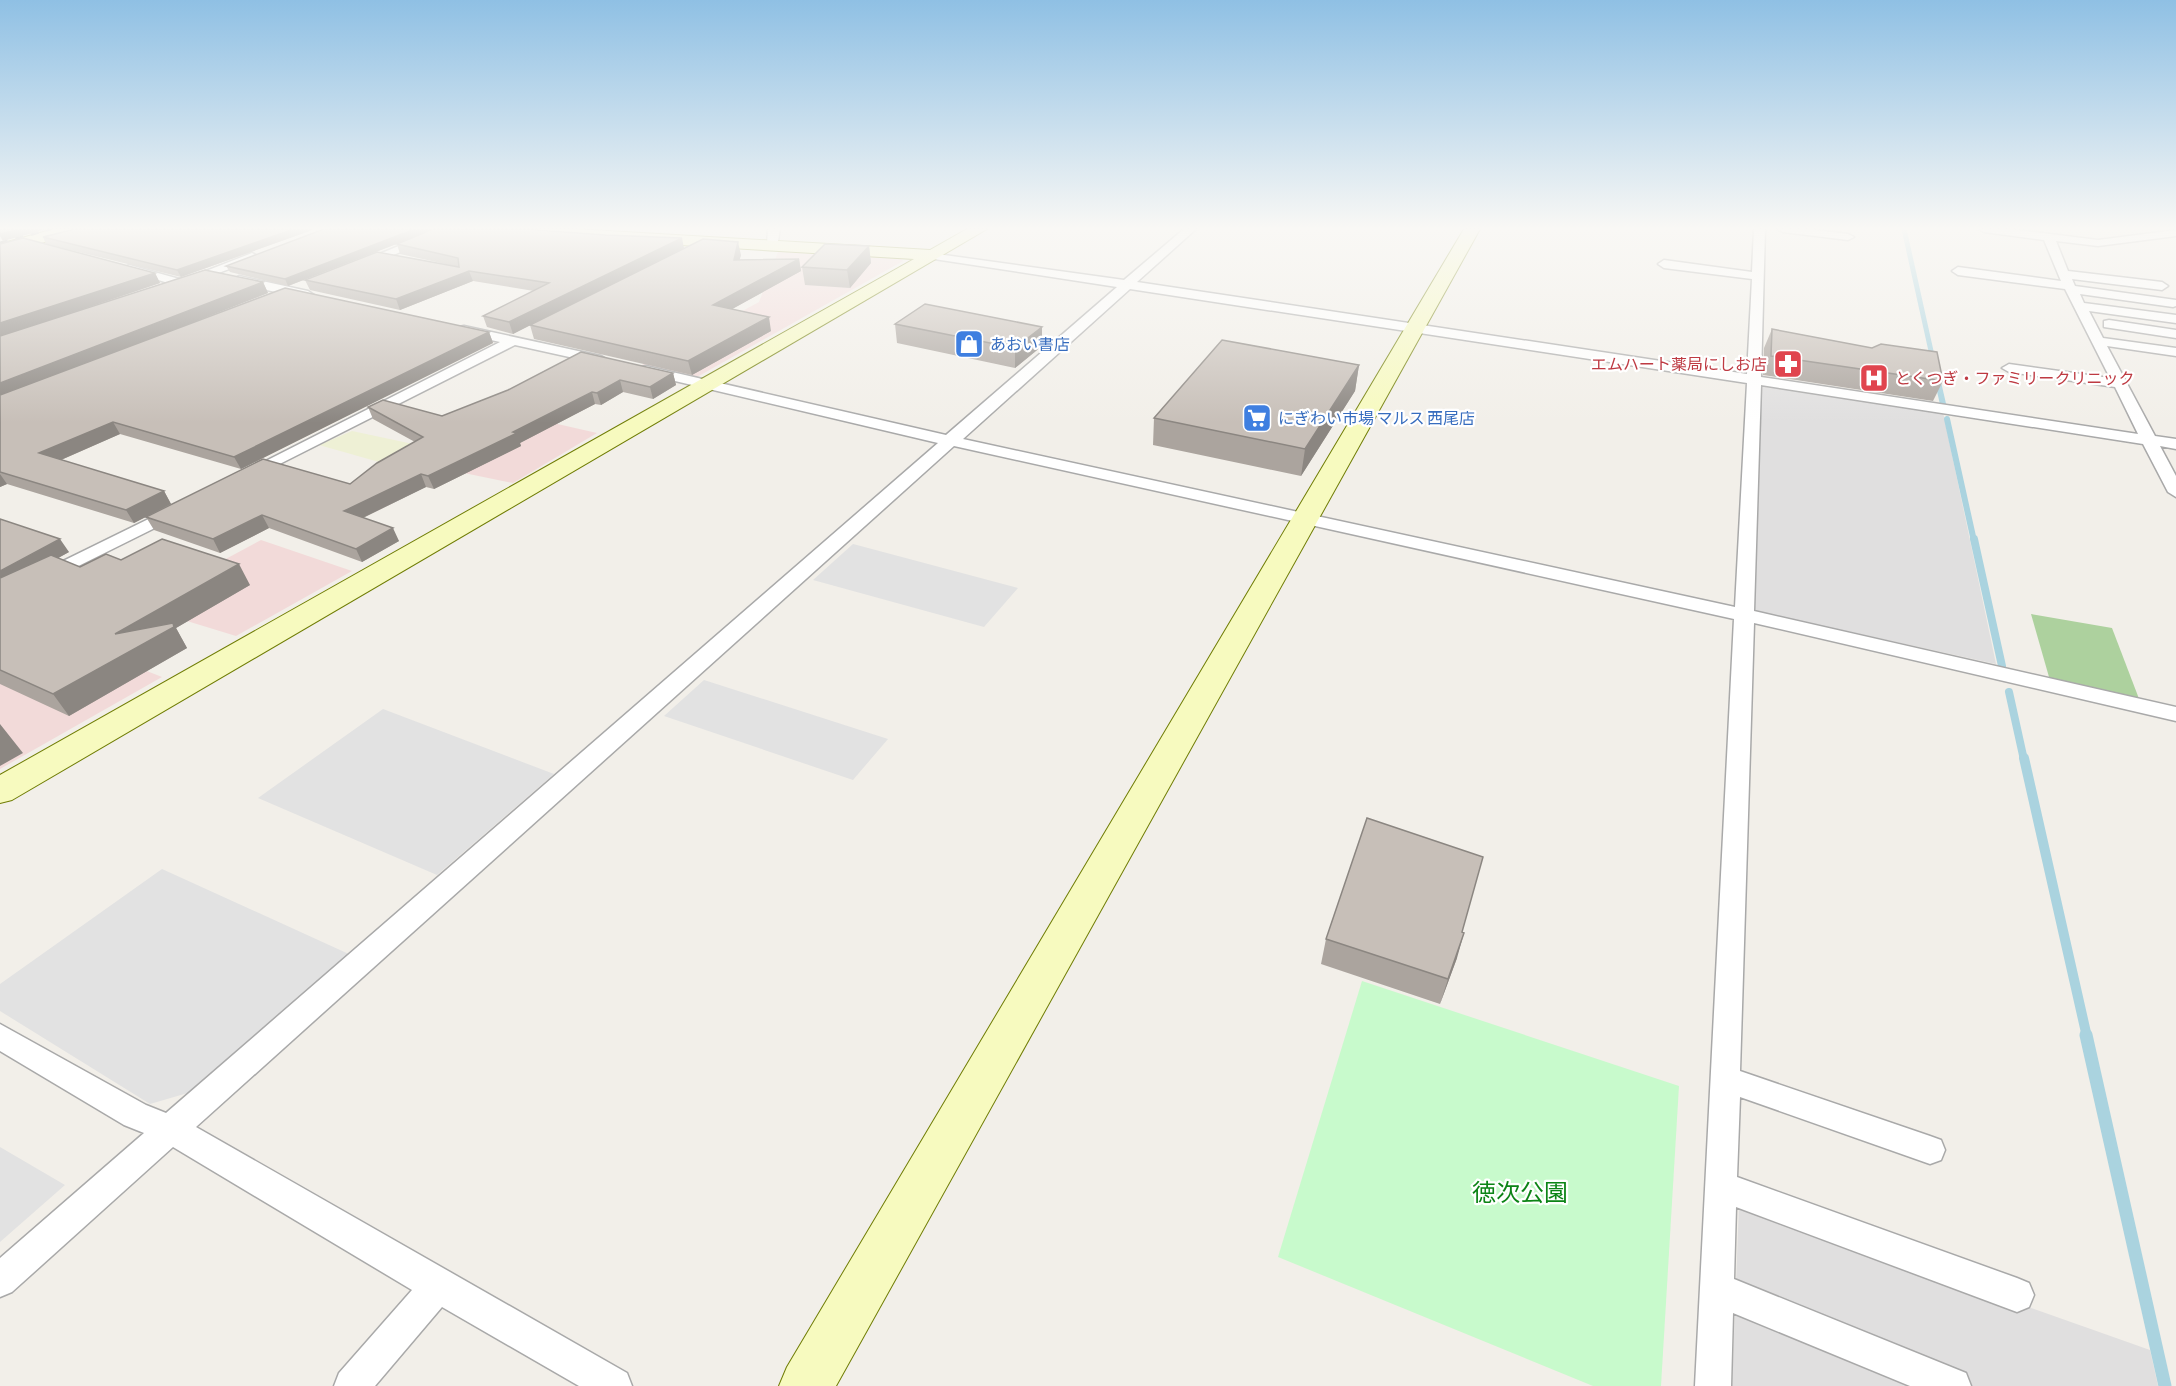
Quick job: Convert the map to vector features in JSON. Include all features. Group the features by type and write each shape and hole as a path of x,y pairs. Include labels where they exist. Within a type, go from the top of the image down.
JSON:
{"street":[{"path":"270,300 285,294"},
{"path":"304,294 327,299"},
{"path":"0,791 867,294"},
{"path":"0,1280 1116,294"},
{"path":"1192,294 2176,444"},
{"path":"806,1386 1434,294"},
{"path":"1713,1386 1755,379 1763,341 1760,294"},
{"path":"2073,294 2176,492"},
{"path":"2124,294 2173,303"},
{"path":"2080,306 2176,319"},
{"path":"2088,321 2176,334"},
{"path":"454,328 709,384 951,441 1744,615 2176,714"},
{"path":"235,481 533,331"},
{"path":"2098,341 2176,352"},
{"path":"2009,368 2121,384"},
{"path":"0,599 192,502"},
{"path":"0,1036 135,1115 171,1128 438,1286 614,1386"},
{"path":"1725,1079 1930,1150"},
{"path":"1721,1186 2017,1295"},
{"path":"352,1386 438,1286"},
{"path":"1717,1289 1953,1386"}],"shaded area":[{"path":"762,294 845,294 697,377 642,365 759,302"},
{"path":"1761,385 1943,412 1996,664 1751,610"},
{"path":"491,409 597,433 513,483 396,459"},
{"path":"261,540 352,571 236,636 138,606"},
{"path":"853,544 1018,588 984,627 813,580"},
{"path":"71,641 162,677 0,769 0,681"},
{"path":"704,680 888,739 853,780 664,716"},
{"path":"383,709 554,774 437,875 258,798"},
{"path":"162,869 351,955 198,1090 150,1104 0,1011 0,984"},
{"path":"0,1147 65,1185 0,1242"},
{"path":"1739,1205 2150,1350 2158,1386 1732,1386"}],"green space":[{"path":"352,431 413,444 379,462 319,445"},
{"path":"2031,614 2112,628 2141,704 2051,684"},
{"name":"徳次公園","path":"1362,981 1679,1086 1661,1386 1593,1386 1278,1257"}],"building":[{"path":"0,294 91,294 0,323"},
{"path":"131,294 233,294 0,383 0,336"},
{"path":"270,294 311,294 489,332 234,457 113,422 39,453 164,491 126,510 0,472 0,395"},
{"path":"371,294 410,294 396,299"},
{"path":"528,294 567,294 509,322 483,316"},
{"path":"593,294 734,294 713,305 769,317 688,361 530,325"},
{"path":"925,304 1042,327 1015,348 895,324"},
{"path":"1772,329 1872,348 1881,344 1937,352 1943,381 1771,356"},
{"name":"にぎわい市場 マルス 西尾店","path":"1222,340 1359,365 1305,449 1154,418"},
{"path":"581,352 673,373 650,387 620,380 428,476 421,474 344,511 393,528 356,549 262,515 213,539 146,517 263,459 350,484 377,463 423,437 368,407 383,400 442,416 508,390"},
{"path":"0,519 60,539 0,571"},
{"path":"162,539 239,564 115,634 173,623 174,627 53,694 0,670 0,578 51,555 80,567 106,554 121,560"},
{"path":"1367,818 1483,857 1462,932 1464,933 1448,979 1326,939"}],"waterway":[{"path":"1918,294 1933,360"},
{"path":"1937,378 1943,404"},
{"path":"1947,419 1974,541"},
{"path":"1974,539 2002,666"},
{"path":"2009,692 2024,760"},
{"path":"2024,758 2087,1037"},
{"path":"2086,1035 2165,1386"}],"place":[{"name":"あおい書店","path":"969,344"},
{"name":"エムハート薬局にしお店","path":"1788,364"},
{"name":"とくつぎ・ファミリークリニック","path":"1874,378"},
{"name":"にぎわい市場 マルス 西尾店","path":"1257,418"}]}
